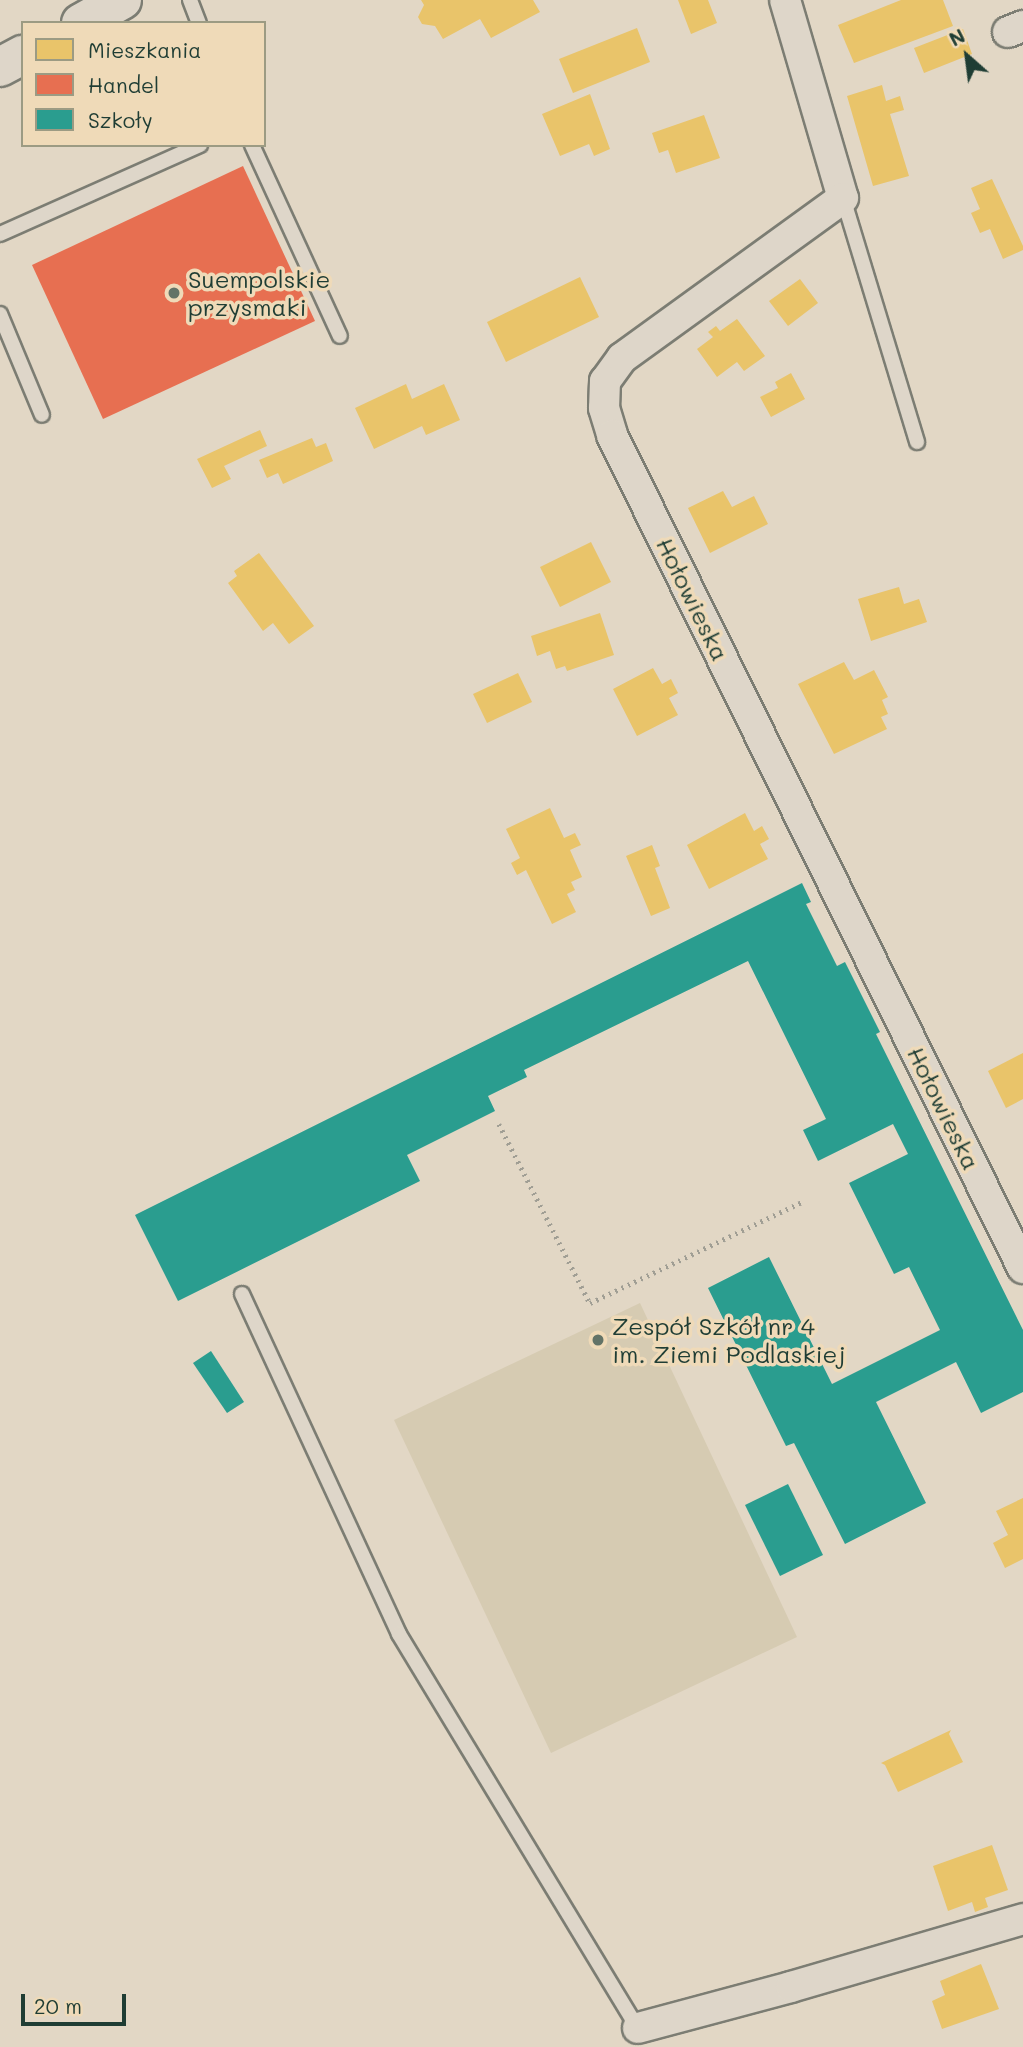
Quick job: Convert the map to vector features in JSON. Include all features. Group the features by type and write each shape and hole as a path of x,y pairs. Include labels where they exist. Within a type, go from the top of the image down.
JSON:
{"main road":[{"path":"85,21 122,0"},
{"path":"0,67 21,56"}],"street":[{"path":"785,0 843,198"},
{"name":"Hołowieska","path":"843,198 622,358 605,382 604,408 612,435 1023,1268"},
{"path":"638,2028 791,1987 1023,1919"}],"lane":[{"path":"190,0 198,21"},
{"path":"0,234 196,147"},
{"path":"253,147 340,335"},
{"path":"843,198 917,442"},
{"path":"0,314 42,415"},
{"path":"242,1293 399,1634 638,2028"}],"path":[{"path":"499,1124 590,1303 804,1201"}],"shaded area":[{"path":"640,1303 797,1637 551,1753 394,1420"}],"building: Mieszkania":[{"path":"421,0 533,0 540,12 491,38 480,19 443,39 435,26 422,24 418,17 424,5"},
{"path":"678,0 708,0 717,23 691,34"},
{"path":"901,0 943,0 953,26 854,63 838,25"},
{"path":"637,28 650,62 573,93 559,59"},
{"path":"963,29 972,54 924,73 914,48"},
{"path":"882,85 886,101 900,96 904,110 890,114 909,176 873,186 847,96"},
{"path":"590,94 610,149 594,156 589,144 560,156 542,114"},
{"path":"704,115 720,158 676,173 668,150 659,153 652,133"},
{"path":"992,179 1023,246 1023,250 1003,259 990,229 980,233 971,213 980,209 971,188"},
{"path":"580,277 599,317 506,362 487,322"},
{"path":"800,279 818,303 788,326 769,301"},
{"path":"737,319 765,356 744,371 737,362 717,377 697,349 713,337 708,332 716,326 720,331"},
{"path":"791,373 805,399 771,417 760,397 778,388 775,382"},
{"path":"406,384 412,399 444,384 460,420 426,435 422,426 374,449 355,408"},
{"path":"260,430 267,446 224,466 231,479 212,488 197,459"},
{"path":"312,438 316,447 326,443 333,461 283,484 278,473 267,478 259,460"},
{"path":"723,491 732,507 754,496 768,524 710,553 688,508"},
{"path":"591,542 611,582 560,607 540,567"},
{"path":"259,553 314,626 289,644 273,623 263,631 228,583 237,576 234,571"},
{"path":"899,587 904,604 919,599 927,622 871,641 858,599"},
{"path":"600,613 614,655 567,671 565,666 556,669 550,651 537,656 531,636"},
{"path":"844,662 854,680 874,670 888,697 882,700 888,714 881,717 887,729 834,754 798,684"},
{"path":"653,668 662,684 671,679 678,693 669,698 678,715 637,736 613,689"},
{"path":"518,673 532,702 487,723 473,694"},
{"path":"550,808 564,838 575,833 581,845 570,850 582,877 571,882 575,890 567,894 576,912 552,924 526,870 517,875 511,863 520,858 506,829"},
{"path":"745,813 754,831 762,826 769,839 760,844 768,859 709,889 687,845"},
{"path":"652,845 660,866 655,868 670,908 651,916 626,856"},
{"path":"1023,1053 1023,1099 1006,1108 988,1071"},
{"path":"1023,1498 1023,1559 1005,1568 993,1543 1008,1535 996,1511"},
{"path":"951,1730 949,1734 963,1762 898,1792 885,1765 881,1763"},
{"path":"992,1845 1008,1890 985,1898 988,1907 975,1912 972,1902 948,1911 933,1866"},
{"path":"981,1964 999,2009 942,2029 932,2001 945,1995 940,1981"}],"building: Handel":[{"name":"Suempolskie przysmaki","path":"243,166 315,321 103,419 32,265"}],"building: Szkoły":[{"path":"802,883 811,902 806,904 837,966 845,962 880,1032 876,1034 1023,1330 1023,1392 981,1413 956,1362 876,1402 926,1503 845,1544 794,1443 786,1446 708,1288 769,1257 832,1384 940,1330 909,1267 894,1274 849,1183 908,1154 893,1124 818,1161 803,1130 826,1119 748,961 524,1070 527,1077 488,1096 495,1111 407,1155 420,1181 178,1301 135,1215"},
{"path":"211,1351 244,1402 227,1413 193,1363"},
{"path":"788,1484 823,1555 780,1576 745,1505"}],"place":[{"name":"Suempolskie przysmaki","path":"174,293"},
{"name":"Zespół Szkół nr 4 im. Ziemi Podlaskiej","path":"598,1340"}]}
